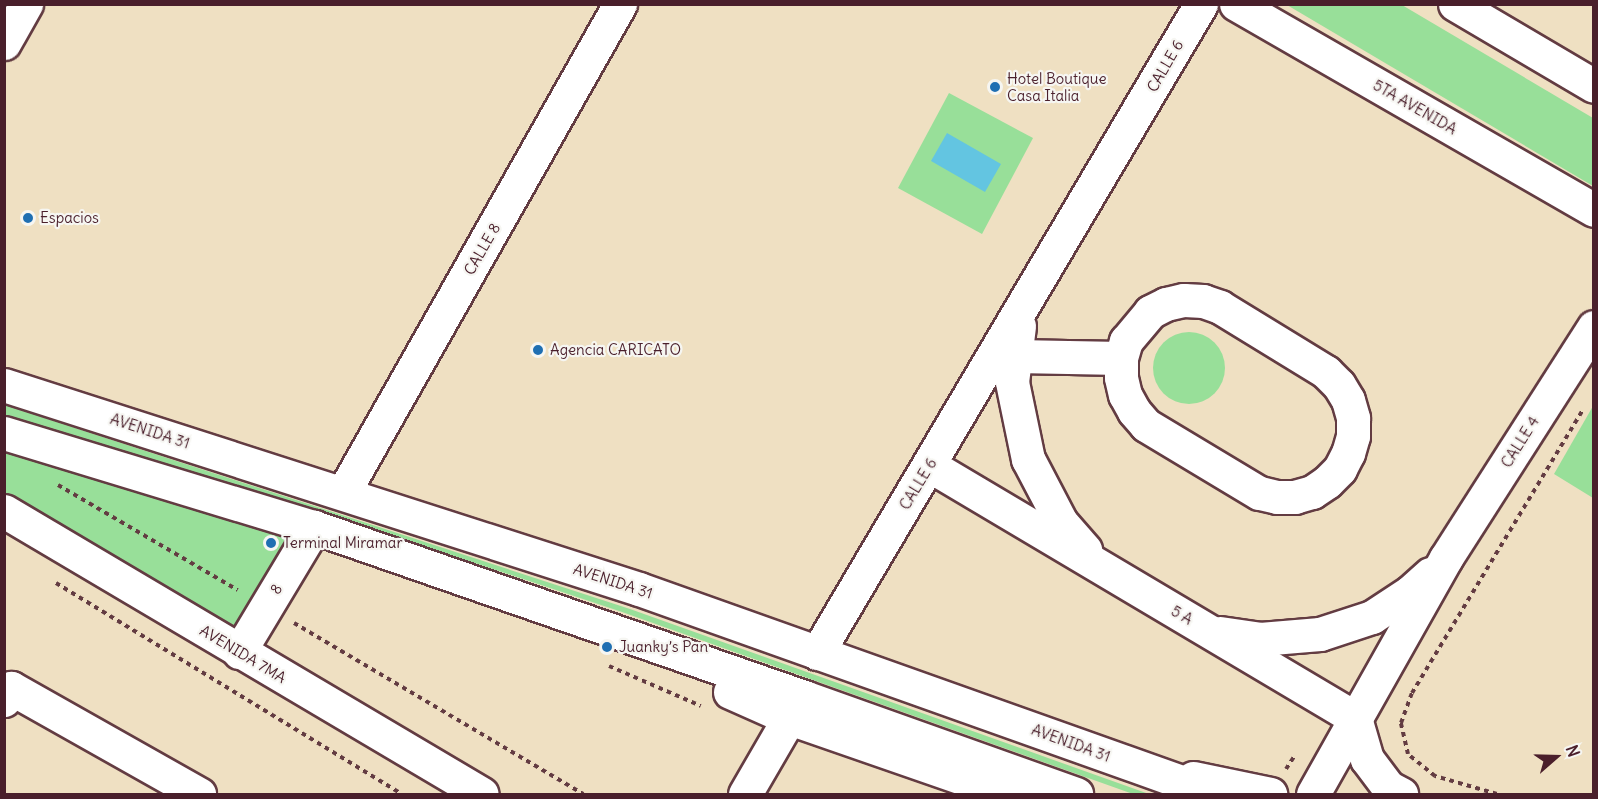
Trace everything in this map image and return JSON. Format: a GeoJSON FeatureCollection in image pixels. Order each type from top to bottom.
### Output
{"type":"FeatureCollection","features":[{"type":"Feature","properties":{"kind":"main road"},"geometry":{"type":"LineString","coordinates":[[4,43],[26,4]]}},
{"type":"Feature","properties":{"kind":"main road","name":"CALLE 8"},"geometry":{"type":"LineString","coordinates":[[344,493],[620,4]]}},
{"type":"Feature","properties":{"kind":"main road","name":"CALLE 6"},"geometry":{"type":"LineString","coordinates":[[817,653],[1020,314],[1201,4]]}},
{"type":"Feature","properties":{"kind":"main road","name":"5TA AVENIDA"},"geometry":{"type":"LineString","coordinates":[[1236,4],[1593,210]]}},
{"type":"Feature","properties":{"kind":"main road"},"geometry":{"type":"LineString","coordinates":[[1455,4],[1593,86]]}},
{"type":"Feature","properties":{"kind":"main road"},"geometry":{"type":"LineString","coordinates":[[1184,300],[1203,301],[1220,307],[1326,372],[1339,385],[1348,400],[1353,418],[1353,436],[1348,453],[1340,469],[1312,492],[1286,497],[1260,493],[1146,425],[1134,411],[1125,395],[1121,377],[1121,358],[1126,341],[1150,312],[1166,304],[1184,300]]}},
{"type":"Feature","properties":{"kind":"main road","name":"CALLE 6"},"geometry":{"type":"LineString","coordinates":[[1020,314],[1012,382],[1028,459],[1061,522],[1098,565]]}},
{"type":"Feature","properties":{"kind":"main road","name":"CALLE 4"},"geometry":{"type":"LineString","coordinates":[[1313,795],[1446,558],[1593,327]]}},
{"type":"Feature","properties":{"kind":"main road"},"geometry":{"type":"LineString","coordinates":[[1015,356],[1121,358]]}},
{"type":"Feature","properties":{"kind":"main road","name":"AVENIDA 31"},"geometry":{"type":"LineString","coordinates":[[4,385],[639,589],[1215,795]]}},
{"type":"Feature","properties":{"kind":"main road"},"geometry":{"type":"LineString","coordinates":[[4,433],[314,527],[1076,795]]}},
{"type":"Feature","properties":{"kind":"main road","name":"5 A"},"geometry":{"type":"LineString","coordinates":[[929,465],[1355,718]]}},
{"type":"Feature","properties":{"kind":"main road","name":"AVENIDA 7MA"},"geometry":{"type":"LineString","coordinates":[[4,511],[482,795]]}},
{"type":"Feature","properties":{"kind":"main road","name":"8"},"geometry":{"type":"LineString","coordinates":[[239,652],[314,527]]}},
{"type":"Feature","properties":{"kind":"main road","name":"CALLE 4"},"geometry":{"type":"LineString","coordinates":[[1208,631],[1260,639],[1320,634],[1372,617],[1410,592],[1446,558]]}},
{"type":"Feature","properties":{"kind":"main road"},"geometry":{"type":"LineString","coordinates":[[497,591],[789,718],[1008,795]]}},
{"type":"Feature","properties":{"kind":"main road"},"geometry":{"type":"LineString","coordinates":[[4,700],[11,688],[199,795]]}},
{"type":"Feature","properties":{"kind":"main road"},"geometry":{"type":"LineString","coordinates":[[745,795],[789,718]]}},
{"type":"Feature","properties":{"kind":"main road"},"geometry":{"type":"LineString","coordinates":[[1355,718],[1368,759],[1388,787],[1401,795]]}},
{"type":"Feature","properties":{"kind":"main road"},"geometry":{"type":"LineString","coordinates":[[1132,765],[1270,795]]}},
{"type":"Feature","properties":{"kind":"path"},"geometry":{"type":"LineString","coordinates":[[1497,795],[1435,776],[1408,754],[1401,723],[1412,693],[1587,402]]}},
{"type":"Feature","properties":{"kind":"path"},"geometry":{"type":"LineString","coordinates":[[74,488],[52,481],[583,795]]}},
{"type":"Feature","properties":{"kind":"path"},"geometry":{"type":"LineString","coordinates":[[54,581],[402,795]]}},
{"type":"Feature","properties":{"kind":"path"},"geometry":{"type":"LineString","coordinates":[[603,664],[712,711]]}},
{"type":"Feature","properties":{"kind":"green space"},"geometry":{"type":"Polygon","coordinates":[[[1287,5],[1402,5],[1593,118],[1593,186],[1287,5]]]}},
{"type":"Feature","properties":{"kind":"green space"},"geometry":{"type":"Polygon","coordinates":[[[949,93],[1033,138],[982,234],[898,188],[949,93]]]}},
{"type":"Feature","properties":{"kind":"green space"},"geometry":{"type":"Polygon","coordinates":[[[1189,332],[1209,338],[1219,348],[1225,368],[1219,388],[1209,398],[1189,404],[1169,398],[1159,388],[1153,368],[1159,348],[1169,338],[1189,332]]]}},
{"type":"Feature","properties":{"kind":"green space"},"geometry":{"type":"Polygon","coordinates":[[[5,405],[630,609],[1149,794],[1133,794],[622,612],[322,512],[5,416],[5,405]]]}},
{"type":"Feature","properties":{"kind":"green space"},"geometry":{"type":"Polygon","coordinates":[[[1593,406],[1593,498],[1554,474],[1593,406]]]}},
{"type":"Feature","properties":{"kind":"green space"},"geometry":{"type":"Polygon","coordinates":[[[4,433],[314,527],[239,652],[5,511],[4,433]]]}},
{"type":"Feature","properties":{"kind":"water"},"geometry":{"type":"Polygon","coordinates":[[[947,133],[1001,164],[985,192],[931,161],[947,133]]]}},
{"type":"Feature","properties":{"kind":"place","name":"Hotel Boutique Casa Italia"},"geometry":{"type":"Point","coordinates":[995,87]}},
{"type":"Feature","properties":{"kind":"place","name":"Espacios"},"geometry":{"type":"Point","coordinates":[28,218]}},
{"type":"Feature","properties":{"kind":"place","name":"Agencia CARICATO"},"geometry":{"type":"Point","coordinates":[538,350]}},
{"type":"Feature","properties":{"kind":"place","name":"Terminal Miramar"},"geometry":{"type":"Point","coordinates":[271,543]}},
{"type":"Feature","properties":{"kind":"place","name":"Juanky’s Pan"},"geometry":{"type":"Point","coordinates":[607,647]}}]}
